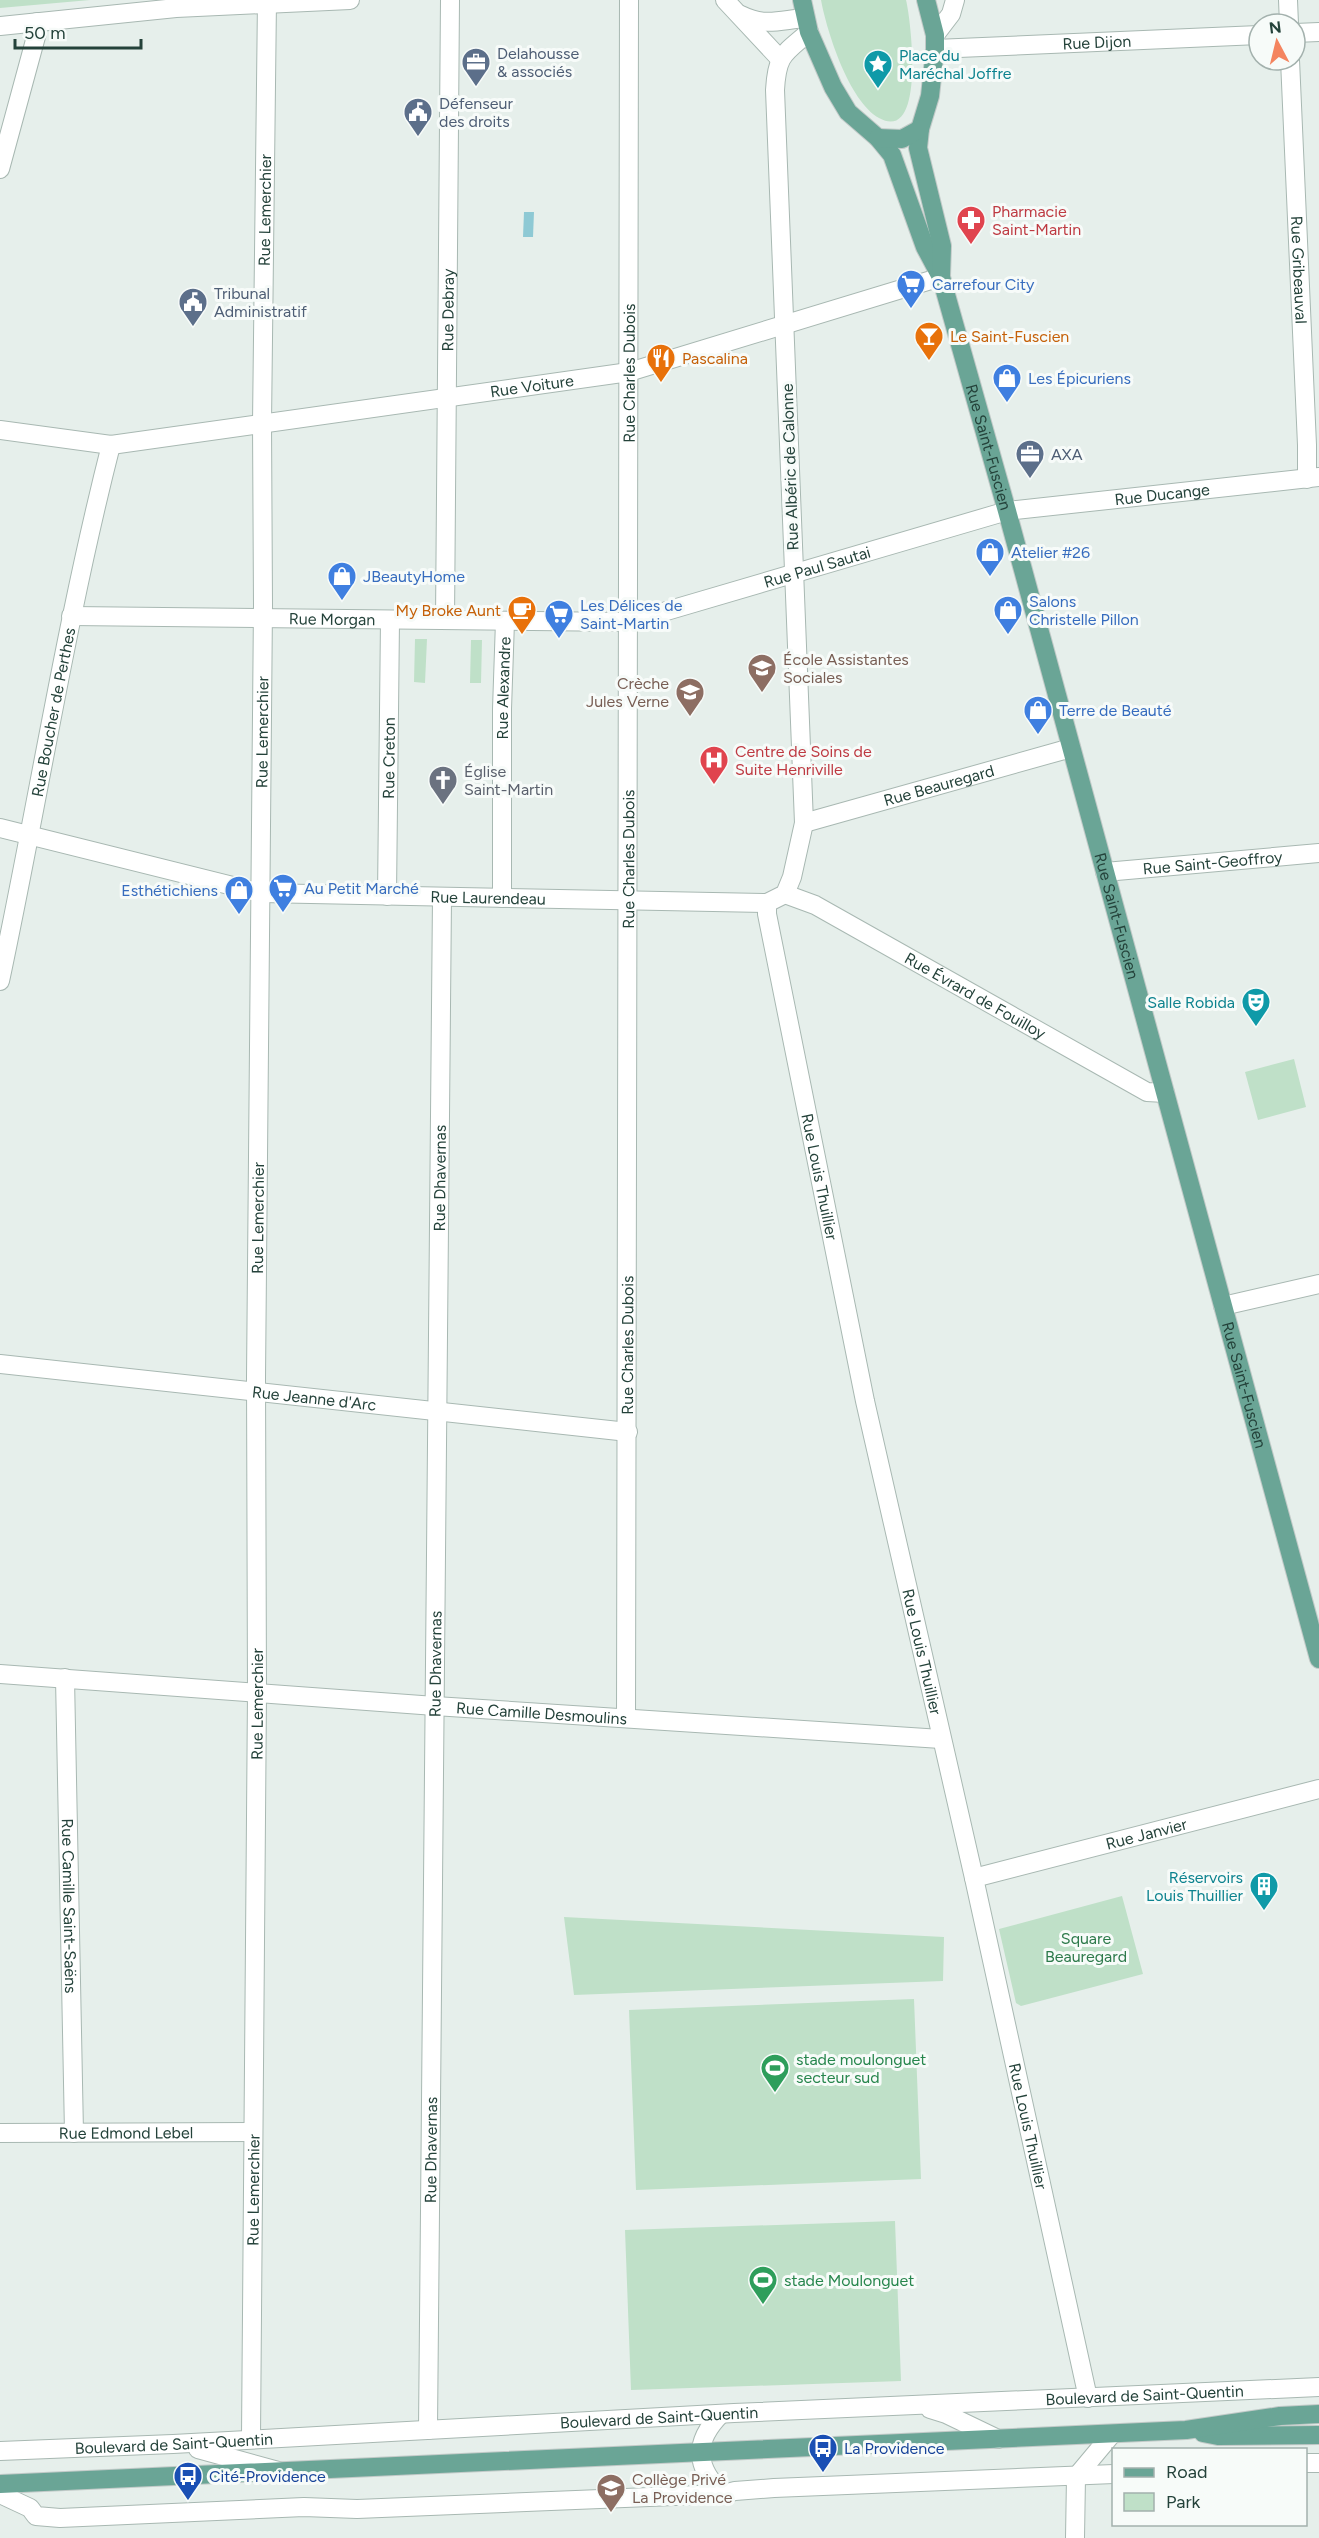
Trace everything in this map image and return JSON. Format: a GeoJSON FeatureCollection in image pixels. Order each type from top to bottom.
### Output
{"type":"FeatureCollection","features":[{"type":"Feature","properties":{"kind":"main road"},"geometry":{"type":"LineString","coordinates":[[806,17],[832,87],[848,112],[878,138],[902,139],[920,129],[930,96],[935,42],[926,0]]}},
{"type":"Feature","properties":{"kind":"main road","name":"Rue Saint-Fuscien"},"geometry":{"type":"LineString","coordinates":[[920,129],[918,148],[942,246],[941,277]]}},
{"type":"Feature","properties":{"kind":"main road","name":"Rue Saint-Fuscien"},"geometry":{"type":"LineString","coordinates":[[878,138],[892,155],[900,171],[925,247],[941,277],[1007,511],[1319,1659]]}},
{"type":"Feature","properties":{"kind":"main road","name":"Boulevard de Saint-Quentin"},"geometry":{"type":"LineString","coordinates":[[0,2484],[1112,2434],[1186,2430],[1280,2416],[1319,2414]]}},
{"type":"Feature","properties":{"kind":"main road","name":"Boulevard de Saint-Quentin"},"geometry":{"type":"LineString","coordinates":[[1186,2430],[1218,2436],[1318,2435]]}},
{"type":"Feature","properties":{"kind":"street"},"geometry":{"type":"LineString","coordinates":[[0,26],[176,8],[267,2],[350,0]]}},
{"type":"Feature","properties":{"kind":"street","name":"Rue Debray"},"geometry":{"type":"LineString","coordinates":[[445,620],[450,0]]}},
{"type":"Feature","properties":{"kind":"street","name":"Rue Charles Dubois"},"geometry":{"type":"LineString","coordinates":[[626,1718],[629,0]]}},
{"type":"Feature","properties":{"kind":"street"},"geometry":{"type":"LineString","coordinates":[[725,0],[780,59],[806,17]]}},
{"type":"Feature","properties":{"kind":"street"},"geometry":{"type":"LineString","coordinates":[[935,42],[951,15],[955,0]]}},
{"type":"Feature","properties":{"kind":"street","name":"Rue Lemerchier"},"geometry":{"type":"LineString","coordinates":[[251,2438],[257,1693],[256,1392],[263,618],[262,423],[267,2]]}},
{"type":"Feature","properties":{"kind":"street"},"geometry":{"type":"LineString","coordinates":[[739,15],[755,22],[767,23],[806,17]]}},
{"type":"Feature","properties":{"kind":"street"},"geometry":{"type":"LineString","coordinates":[[0,170],[37,33],[37,22]]}},
{"type":"Feature","properties":{"kind":"street","name":"Rue Dijon"},"geometry":{"type":"LineString","coordinates":[[935,42],[1247,34]]}},
{"type":"Feature","properties":{"kind":"street","name":"Rue Albéric de Calonne"},"geometry":{"type":"LineString","coordinates":[[780,59],[777,65],[775,90],[804,823],[792,876],[785,894]]}},
{"type":"Feature","properties":{"kind":"street","name":"Rue Gribeauval"},"geometry":{"type":"LineString","coordinates":[[1291,72],[1308,445],[1313,478]]}},
{"type":"Feature","properties":{"kind":"street","name":"Rue Voiture"},"geometry":{"type":"LineString","coordinates":[[0,430],[111,445],[629,372],[941,277]]}},
{"type":"Feature","properties":{"kind":"street","name":"Rue Boucher de Perthes"},"geometry":{"type":"LineString","coordinates":[[0,981],[71,616],[111,445]]}},
{"type":"Feature","properties":{"kind":"street","name":"Rue Ducange"},"geometry":{"type":"LineString","coordinates":[[1007,511],[1313,478]]}},
{"type":"Feature","properties":{"kind":"street","name":"Rue Paul Sautai"},"geometry":{"type":"LineString","coordinates":[[629,622],[1007,511]]}},
{"type":"Feature","properties":{"kind":"street","name":"Rue Morgan"},"geometry":{"type":"LineString","coordinates":[[71,616],[629,622]]}},
{"type":"Feature","properties":{"kind":"street","name":"Rue Creton"},"geometry":{"type":"LineString","coordinates":[[387,896],[390,620]]}},
{"type":"Feature","properties":{"kind":"street","name":"Rue Alexandre"},"geometry":{"type":"LineString","coordinates":[[502,898],[502,709],[505,621]]}},
{"type":"Feature","properties":{"kind":"street","name":"Rue Beauregard"},"geometry":{"type":"LineString","coordinates":[[804,823],[1071,748]]}},
{"type":"Feature","properties":{"kind":"street","name":"Rue Laurendeau"},"geometry":{"type":"LineString","coordinates":[[0,828],[261,892],[767,903]]}},
{"type":"Feature","properties":{"kind":"street","name":"Rue Saint-Geoffroy"},"geometry":{"type":"LineString","coordinates":[[1105,872],[1319,853]]}},
{"type":"Feature","properties":{"kind":"street"},"geometry":{"type":"LineString","coordinates":[[767,903],[785,894]]}},
{"type":"Feature","properties":{"kind":"street","name":"Rue Évrard de Fouilloy"},"geometry":{"type":"LineString","coordinates":[[785,894],[815,905],[1147,1092],[1165,1093]]}},
{"type":"Feature","properties":{"kind":"street","name":"Rue Dhavernas"},"geometry":{"type":"LineString","coordinates":[[428,2430],[442,897]]}},
{"type":"Feature","properties":{"kind":"street","name":"Rue Louis Thuillier"},"geometry":{"type":"LineString","coordinates":[[767,903],[767,914],[835,1262],[1088,2398]]}},
{"type":"Feature","properties":{"kind":"street"},"geometry":{"type":"LineString","coordinates":[[1223,1306],[1319,1284]]}},
{"type":"Feature","properties":{"kind":"street","name":"Rue Jeanne d'Arc"},"geometry":{"type":"LineString","coordinates":[[0,1364],[628,1432]]}},
{"type":"Feature","properties":{"kind":"street","name":"Rue Camille Desmoulins"},"geometry":{"type":"LineString","coordinates":[[0,1674],[435,1706],[941,1739]]}},
{"type":"Feature","properties":{"kind":"street","name":"Rue Camille Saint-Saëns"},"geometry":{"type":"LineString","coordinates":[[65,1678],[74,2133]]}},
{"type":"Feature","properties":{"kind":"street","name":"Rue Janvier"},"geometry":{"type":"LineString","coordinates":[[974,1878],[1319,1789]]}},
{"type":"Feature","properties":{"kind":"street","name":"Rue Edmond Lebel"},"geometry":{"type":"LineString","coordinates":[[0,2133],[253,2132]]}},
{"type":"Feature","properties":{"kind":"street","name":"Boulevard de Saint-Quentin"},"geometry":{"type":"LineString","coordinates":[[2,2452],[721,2414],[1319,2387]]}},
{"type":"Feature","properties":{"kind":"street"},"geometry":{"type":"LineString","coordinates":[[917,2406],[946,2414],[998,2439]]}},
{"type":"Feature","properties":{"kind":"street"},"geometry":{"type":"LineString","coordinates":[[721,2414],[705,2433],[700,2452],[702,2469],[709,2481],[723,2494]]}},
{"type":"Feature","properties":{"kind":"street"},"geometry":{"type":"LineString","coordinates":[[1075,2538],[1076,2477],[1112,2434]]}},
{"type":"Feature","properties":{"kind":"street"},"geometry":{"type":"LineString","coordinates":[[173,2444],[222,2454],[280,2471]]}},
{"type":"Feature","properties":{"kind":"street"},"geometry":{"type":"LineString","coordinates":[[0,2494],[30,2508],[36,2516],[60,2518],[304,2507],[357,2509],[723,2494],[774,2488],[1112,2475]]}},
{"type":"Feature","properties":{"kind":"green space"},"geometry":{"type":"Polygon","coordinates":[[[0,0],[90,0],[0,8],[0,0]]]}},
{"type":"Feature","properties":{"kind":"green space"},"geometry":{"type":"Polygon","coordinates":[[[821,0],[906,0],[912,53],[910,97],[904,113],[894,121],[879,118],[858,97],[834,47],[821,0]]]}},
{"type":"Feature","properties":{"kind":"green space"},"geometry":{"type":"Polygon","coordinates":[[[415,639],[427,639],[425,683],[414,682],[415,639]]]}},
{"type":"Feature","properties":{"kind":"green space"},"geometry":{"type":"Polygon","coordinates":[[[471,640],[482,640],[481,683],[470,683],[471,640]]]}},
{"type":"Feature","properties":{"kind":"green space"},"geometry":{"type":"Polygon","coordinates":[[[1294,1059],[1306,1107],[1258,1120],[1245,1072],[1294,1059]]]}},
{"type":"Feature","properties":{"kind":"green space","name":"Square Beauregard"},"geometry":{"type":"Polygon","coordinates":[[[1122,1896],[1143,1974],[1021,2006],[1016,2003],[999,1929],[1122,1896]]]}},
{"type":"Feature","properties":{"kind":"green space"},"geometry":{"type":"Polygon","coordinates":[[[564,1917],[944,1937],[943,1981],[574,1995],[564,1917]]]}},
{"type":"Feature","properties":{"kind":"green space","name":"stade moulonguet secteur sud"},"geometry":{"type":"Polygon","coordinates":[[[914,1999],[921,2179],[636,2190],[629,2010],[914,1999]]]}},
{"type":"Feature","properties":{"kind":"green space","name":"stade Moulonguet"},"geometry":{"type":"Polygon","coordinates":[[[895,2221],[901,2381],[631,2390],[625,2230],[895,2221]]]}},
{"type":"Feature","properties":{"kind":"water"},"geometry":{"type":"Polygon","coordinates":[[[524,212],[534,212],[533,237],[523,237],[524,212]]]}},
{"type":"Feature","properties":{"kind":"place","name":"Delahousse & associés"},"geometry":{"type":"Point","coordinates":[476,88]}},
{"type":"Feature","properties":{"kind":"place","name":"Place du Maréchal Joffre"},"geometry":{"type":"Point","coordinates":[878,90]}},
{"type":"Feature","properties":{"kind":"place","name":"Défenseur des droits"},"geometry":{"type":"Point","coordinates":[418,138]}},
{"type":"Feature","properties":{"kind":"place","name":"Pharmacie Saint-Martin"},"geometry":{"type":"Point","coordinates":[971,246]}},
{"type":"Feature","properties":{"kind":"place","name":"Carrefour City"},"geometry":{"type":"Point","coordinates":[911,310]}},
{"type":"Feature","properties":{"kind":"place","name":"Tribunal Administratif"},"geometry":{"type":"Point","coordinates":[193,328]}},
{"type":"Feature","properties":{"kind":"place","name":"Le Saint-Fuscien"},"geometry":{"type":"Point","coordinates":[929,362]}},
{"type":"Feature","properties":{"kind":"place","name":"Pascalina"},"geometry":{"type":"Point","coordinates":[661,384]}},
{"type":"Feature","properties":{"kind":"place","name":"Les Épicuriens"},"geometry":{"type":"Point","coordinates":[1007,404]}},
{"type":"Feature","properties":{"kind":"place","name":"AXA"},"geometry":{"type":"Point","coordinates":[1030,480]}},
{"type":"Feature","properties":{"kind":"place","name":"Atelier #26"},"geometry":{"type":"Point","coordinates":[990,578]}},
{"type":"Feature","properties":{"kind":"place","name":"JBeautyHome"},"geometry":{"type":"Point","coordinates":[342,602]}},
{"type":"Feature","properties":{"kind":"place","name":"My Broke Aunt"},"geometry":{"type":"Point","coordinates":[522,636]}},
{"type":"Feature","properties":{"kind":"place","name":"Salons Christelle Pillon"},"geometry":{"type":"Point","coordinates":[1008,636]}},
{"type":"Feature","properties":{"kind":"place","name":"Les Délices de Saint-Martin"},"geometry":{"type":"Point","coordinates":[559,640]}},
{"type":"Feature","properties":{"kind":"place","name":"École Assistantes Sociales"},"geometry":{"type":"Point","coordinates":[762,694]}},
{"type":"Feature","properties":{"kind":"place","name":"Crèche Jules Verne"},"geometry":{"type":"Point","coordinates":[690,718]}},
{"type":"Feature","properties":{"kind":"place","name":"Terre de Beauté"},"geometry":{"type":"Point","coordinates":[1038,736]}},
{"type":"Feature","properties":{"kind":"place","name":"Centre de Soins de Suite Henriville"},"geometry":{"type":"Point","coordinates":[714,786]}},
{"type":"Feature","properties":{"kind":"place","name":"Église Saint-Martin"},"geometry":{"type":"Point","coordinates":[443,806]}},
{"type":"Feature","properties":{"kind":"place","name":"Au Petit Marché"},"geometry":{"type":"Point","coordinates":[283,914]}},
{"type":"Feature","properties":{"kind":"place","name":"Esthétichiens"},"geometry":{"type":"Point","coordinates":[239,916]}},
{"type":"Feature","properties":{"kind":"place","name":"Salle Robida"},"geometry":{"type":"Point","coordinates":[1256,1028]}},
{"type":"Feature","properties":{"kind":"place","name":"Réservoirs Louis Thuillier"},"geometry":{"type":"Point","coordinates":[1264,1912]}},
{"type":"Feature","properties":{"kind":"place","name":"stade moulonguet secteur sud"},"geometry":{"type":"Point","coordinates":[775,2094]}},
{"type":"Feature","properties":{"kind":"place","name":"stade Moulonguet"},"geometry":{"type":"Point","coordinates":[763,2306]}},
{"type":"Feature","properties":{"kind":"place","name":"La Providence"},"geometry":{"type":"Point","coordinates":[823,2474]}},
{"type":"Feature","properties":{"kind":"place","name":"Cité-Providence"},"geometry":{"type":"Point","coordinates":[188,2502]}},
{"type":"Feature","properties":{"kind":"place","name":"Collège Privé La Providence"},"geometry":{"type":"Point","coordinates":[611,2514]}}]}
